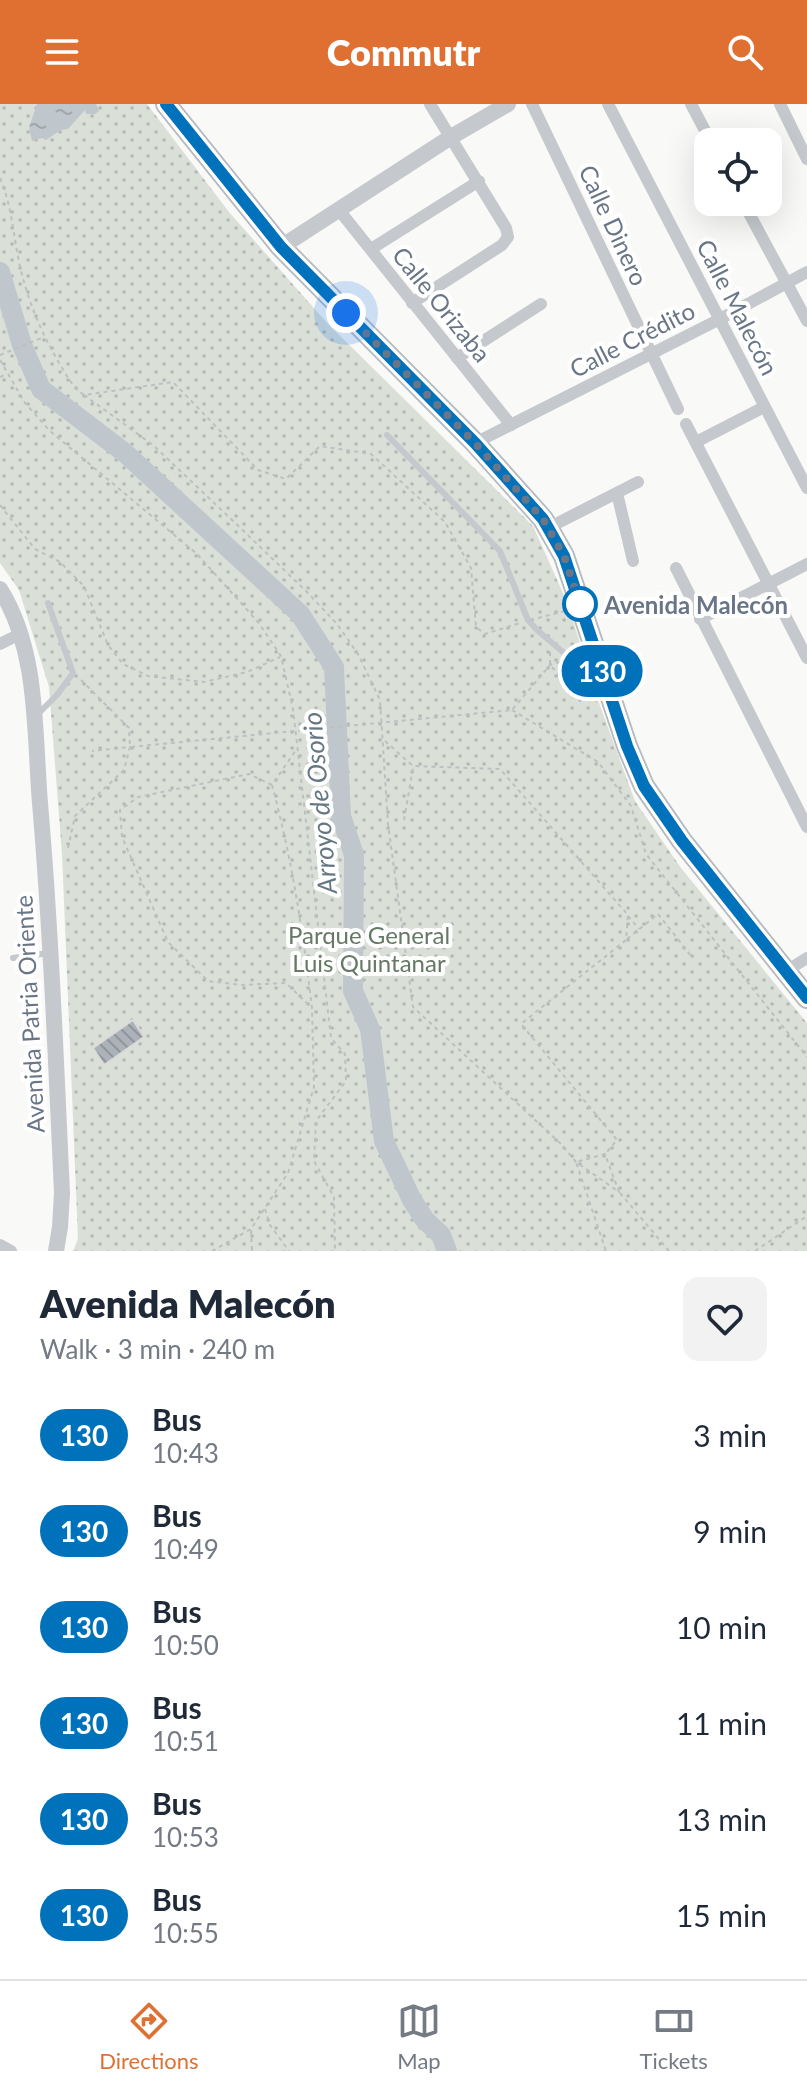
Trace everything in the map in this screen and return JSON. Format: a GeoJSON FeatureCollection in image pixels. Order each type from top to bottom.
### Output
{"type":"FeatureCollection","features":[{"type":"Feature","properties":{"kind":"main road"},"geometry":{"type":"LineString","coordinates":[[166,104],[281,247],[475,443],[543,519],[564,556],[627,746],[644,786],[682,841],[807,998]]}},
{"type":"Feature","properties":{"kind":"street"},"geometry":{"type":"LineString","coordinates":[[412,303],[502,245],[508,237],[479,181],[430,104]]}},
{"type":"Feature","properties":{"kind":"street"},"geometry":{"type":"LineString","coordinates":[[281,247],[451,137],[508,104]]}},
{"type":"Feature","properties":{"kind":"street","name":"Calle Dinero"},"geometry":{"type":"LineString","coordinates":[[532,104],[678,409]]}},
{"type":"Feature","properties":{"kind":"street","name":"Calle Malecón"},"geometry":{"type":"LineString","coordinates":[[608,104],[807,488]]}},
{"type":"Feature","properties":{"kind":"street"},"geometry":{"type":"LineString","coordinates":[[691,104],[704,128]]}},
{"type":"Feature","properties":{"kind":"street"},"geometry":{"type":"LineString","coordinates":[[780,104],[807,159]]}},
{"type":"Feature","properties":{"kind":"street"},"geometry":{"type":"LineString","coordinates":[[371,249],[479,181]]}},
{"type":"Feature","properties":{"kind":"street","name":"Calle Orizaba"},"geometry":{"type":"LineString","coordinates":[[339,210],[511,425]]}},
{"type":"Feature","properties":{"kind":"street"},"geometry":{"type":"LineString","coordinates":[[751,216],[807,321]]}},
{"type":"Feature","properties":{"kind":"street","name":"Calle Crédito"},"geometry":{"type":"LineString","coordinates":[[475,443],[807,272]]}},
{"type":"Feature","properties":{"kind":"street"},"geometry":{"type":"LineString","coordinates":[[457,358],[541,304]]}},
{"type":"Feature","properties":{"kind":"street"},"geometry":{"type":"LineString","coordinates":[[696,442],[764,407]]}},
{"type":"Feature","properties":{"kind":"street"},"geometry":{"type":"LineString","coordinates":[[686,424],[807,658]]}},
{"type":"Feature","properties":{"kind":"street"},"geometry":{"type":"LineString","coordinates":[[548,528],[638,482]]}},
{"type":"Feature","properties":{"kind":"street"},"geometry":{"type":"LineString","coordinates":[[617,493],[633,561]]}},
{"type":"Feature","properties":{"kind":"street"},"geometry":{"type":"LineString","coordinates":[[700,619],[807,564]]}},
{"type":"Feature","properties":{"kind":"street"},"geometry":{"type":"LineString","coordinates":[[676,568],[807,827]]}},
{"type":"Feature","properties":{"kind":"street","name":"Avenida Patria Oriente"},"geometry":{"type":"LineString","coordinates":[[0,589],[12,609],[28,660],[33,719],[52,952],[62,1193],[56,1251]]}},
{"type":"Feature","properties":{"kind":"street"},"geometry":{"type":"LineString","coordinates":[[0,644],[20,634]]}},
{"type":"Feature","properties":{"kind":"street"},"geometry":{"type":"LineString","coordinates":[[786,971],[807,958]]}},
{"type":"Feature","properties":{"kind":"street"},"geometry":{"type":"LineString","coordinates":[[0,1245],[11,1251]]}},
{"type":"Feature","properties":{"kind":"lane"},"geometry":{"type":"LineString","coordinates":[[387,435],[500,551],[528,620],[571,659],[602,670]]}},
{"type":"Feature","properties":{"kind":"lane"},"geometry":{"type":"LineString","coordinates":[[33,719],[73,673],[48,603]]}},
{"type":"Feature","properties":{"kind":"lane"},"geometry":{"type":"LineString","coordinates":[[13,958],[52,952]]}},
{"type":"Feature","properties":{"kind":"path"},"geometry":{"type":"LineString","coordinates":[[0,178],[8,197],[28,299],[73,388],[153,445],[327,613],[358,654],[379,693],[388,824],[413,1007],[561,1144],[576,1162],[619,1192],[669,1251]]}},
{"type":"Feature","properties":{"kind":"path"},"geometry":{"type":"LineString","coordinates":[[45,336],[0,358],[25,403],[50,431],[197,554],[258,622],[281,656],[289,685],[331,1038],[345,1054],[346,1081],[316,1121],[314,1148],[314,1161],[334,1197],[335,1251]]}},
{"type":"Feature","properties":{"kind":"path"},"geometry":{"type":"LineString","coordinates":[[0,377],[8,374]]}},
{"type":"Feature","properties":{"kind":"path"},"geometry":{"type":"LineString","coordinates":[[84,395],[173,382],[258,470],[286,479],[320,446],[371,454],[445,522],[471,568],[476,627],[485,634],[565,611]]}},
{"type":"Feature","properties":{"kind":"path"},"geometry":{"type":"LineString","coordinates":[[0,505],[35,549],[60,562],[84,586],[108,645],[123,664],[148,676],[204,682],[247,672],[281,656]]}},
{"type":"Feature","properties":{"kind":"path"},"geometry":{"type":"LineString","coordinates":[[512,710],[550,665],[561,677]]}},
{"type":"Feature","properties":{"kind":"path"},"geometry":{"type":"LineString","coordinates":[[68,848],[75,816],[124,770],[130,747],[129,728],[73,673]]}},
{"type":"Feature","properties":{"kind":"path"},"geometry":{"type":"LineString","coordinates":[[92,751],[512,710],[598,762],[631,806],[646,854],[807,1057]]}},
{"type":"Feature","properties":{"kind":"path"},"geometry":{"type":"LineString","coordinates":[[384,740],[413,766],[500,769],[639,929]]}},
{"type":"Feature","properties":{"kind":"path"},"geometry":{"type":"LineString","coordinates":[[272,785],[297,749]]}},
{"type":"Feature","properties":{"kind":"path"},"geometry":{"type":"LineString","coordinates":[[404,820],[413,766]]}},
{"type":"Feature","properties":{"kind":"path"},"geometry":{"type":"LineString","coordinates":[[212,1251],[251,1229],[288,1173],[314,1087],[312,1008],[302,923],[288,844],[272,785],[249,774],[138,797],[120,810],[122,837],[168,942],[208,981],[241,985],[286,983],[312,1008]]}},
{"type":"Feature","properties":{"kind":"path"},"geometry":{"type":"LineString","coordinates":[[576,1162],[605,1154],[617,1140],[521,1024],[658,914],[692,957]]}},
{"type":"Feature","properties":{"kind":"path"},"geometry":{"type":"LineString","coordinates":[[626,940],[628,915]]}},
{"type":"Feature","properties":{"kind":"path"},"geometry":{"type":"LineString","coordinates":[[605,1154],[619,1192]]}},
{"type":"Feature","properties":{"kind":"path"},"geometry":{"type":"LineString","coordinates":[[576,1162],[606,1251]]}},
{"type":"Feature","properties":{"kind":"path"},"geometry":{"type":"LineString","coordinates":[[265,1208],[270,1225],[289,1251]]}},
{"type":"Feature","properties":{"kind":"path"},"geometry":{"type":"LineString","coordinates":[[755,1251],[807,1216]]}},
{"type":"Feature","properties":{"kind":"path"},"geometry":{"type":"LineString","coordinates":[[251,1229],[252,1251]]}},
{"type":"Feature","properties":{"kind":"green space","name":"Parque General Luis Quintanar"},"geometry":{"type":"Polygon","coordinates":[[[0,104],[147,104],[229,212],[328,324],[533,526],[567,602],[635,801],[681,868],[807,1023],[807,1251],[73,1251],[78,1239],[62,854],[49,687],[19,590],[0,563],[0,104]]]}},
{"type":"Feature","properties":{"kind":"water"},"geometry":{"type":"Polygon","coordinates":[[[37,104],[96,104],[99,111],[86,114],[85,110],[68,129],[46,140],[32,141],[29,127],[37,104]]]}},
{"type":"Feature","properties":{"kind":"building"},"geometry":{"type":"Polygon","coordinates":[[[133,1020],[144,1037],[104,1065],[93,1048],[133,1020]]]}},
{"type":"Feature","properties":{"kind":"waterway","name":"Arroyo de Osorio"},"geometry":{"type":"LineString","coordinates":[[0,272],[22,345],[41,389],[125,453],[300,614],[334,667],[341,816],[354,855],[353,991],[370,1029],[384,1141],[412,1200],[425,1220],[441,1235],[447,1251]]}},
{"type":"Feature","properties":{"kind":"bus line","name":"130"},"geometry":{"type":"LineString","coordinates":[[166,104],[281,247],[475,443],[543,519],[564,556],[627,746],[644,786],[682,841],[807,998]]}},
{"type":"Feature","properties":{"kind":"place","name":"Avenida Malecón"},"geometry":{"type":"Point","coordinates":[580,604]}},
{"type":"Feature","properties":{"kind":"route"},"geometry":{"type":"LineString","coordinates":[[346,313],[475,443],[543,519],[564,556],[580,604]]}}]}
